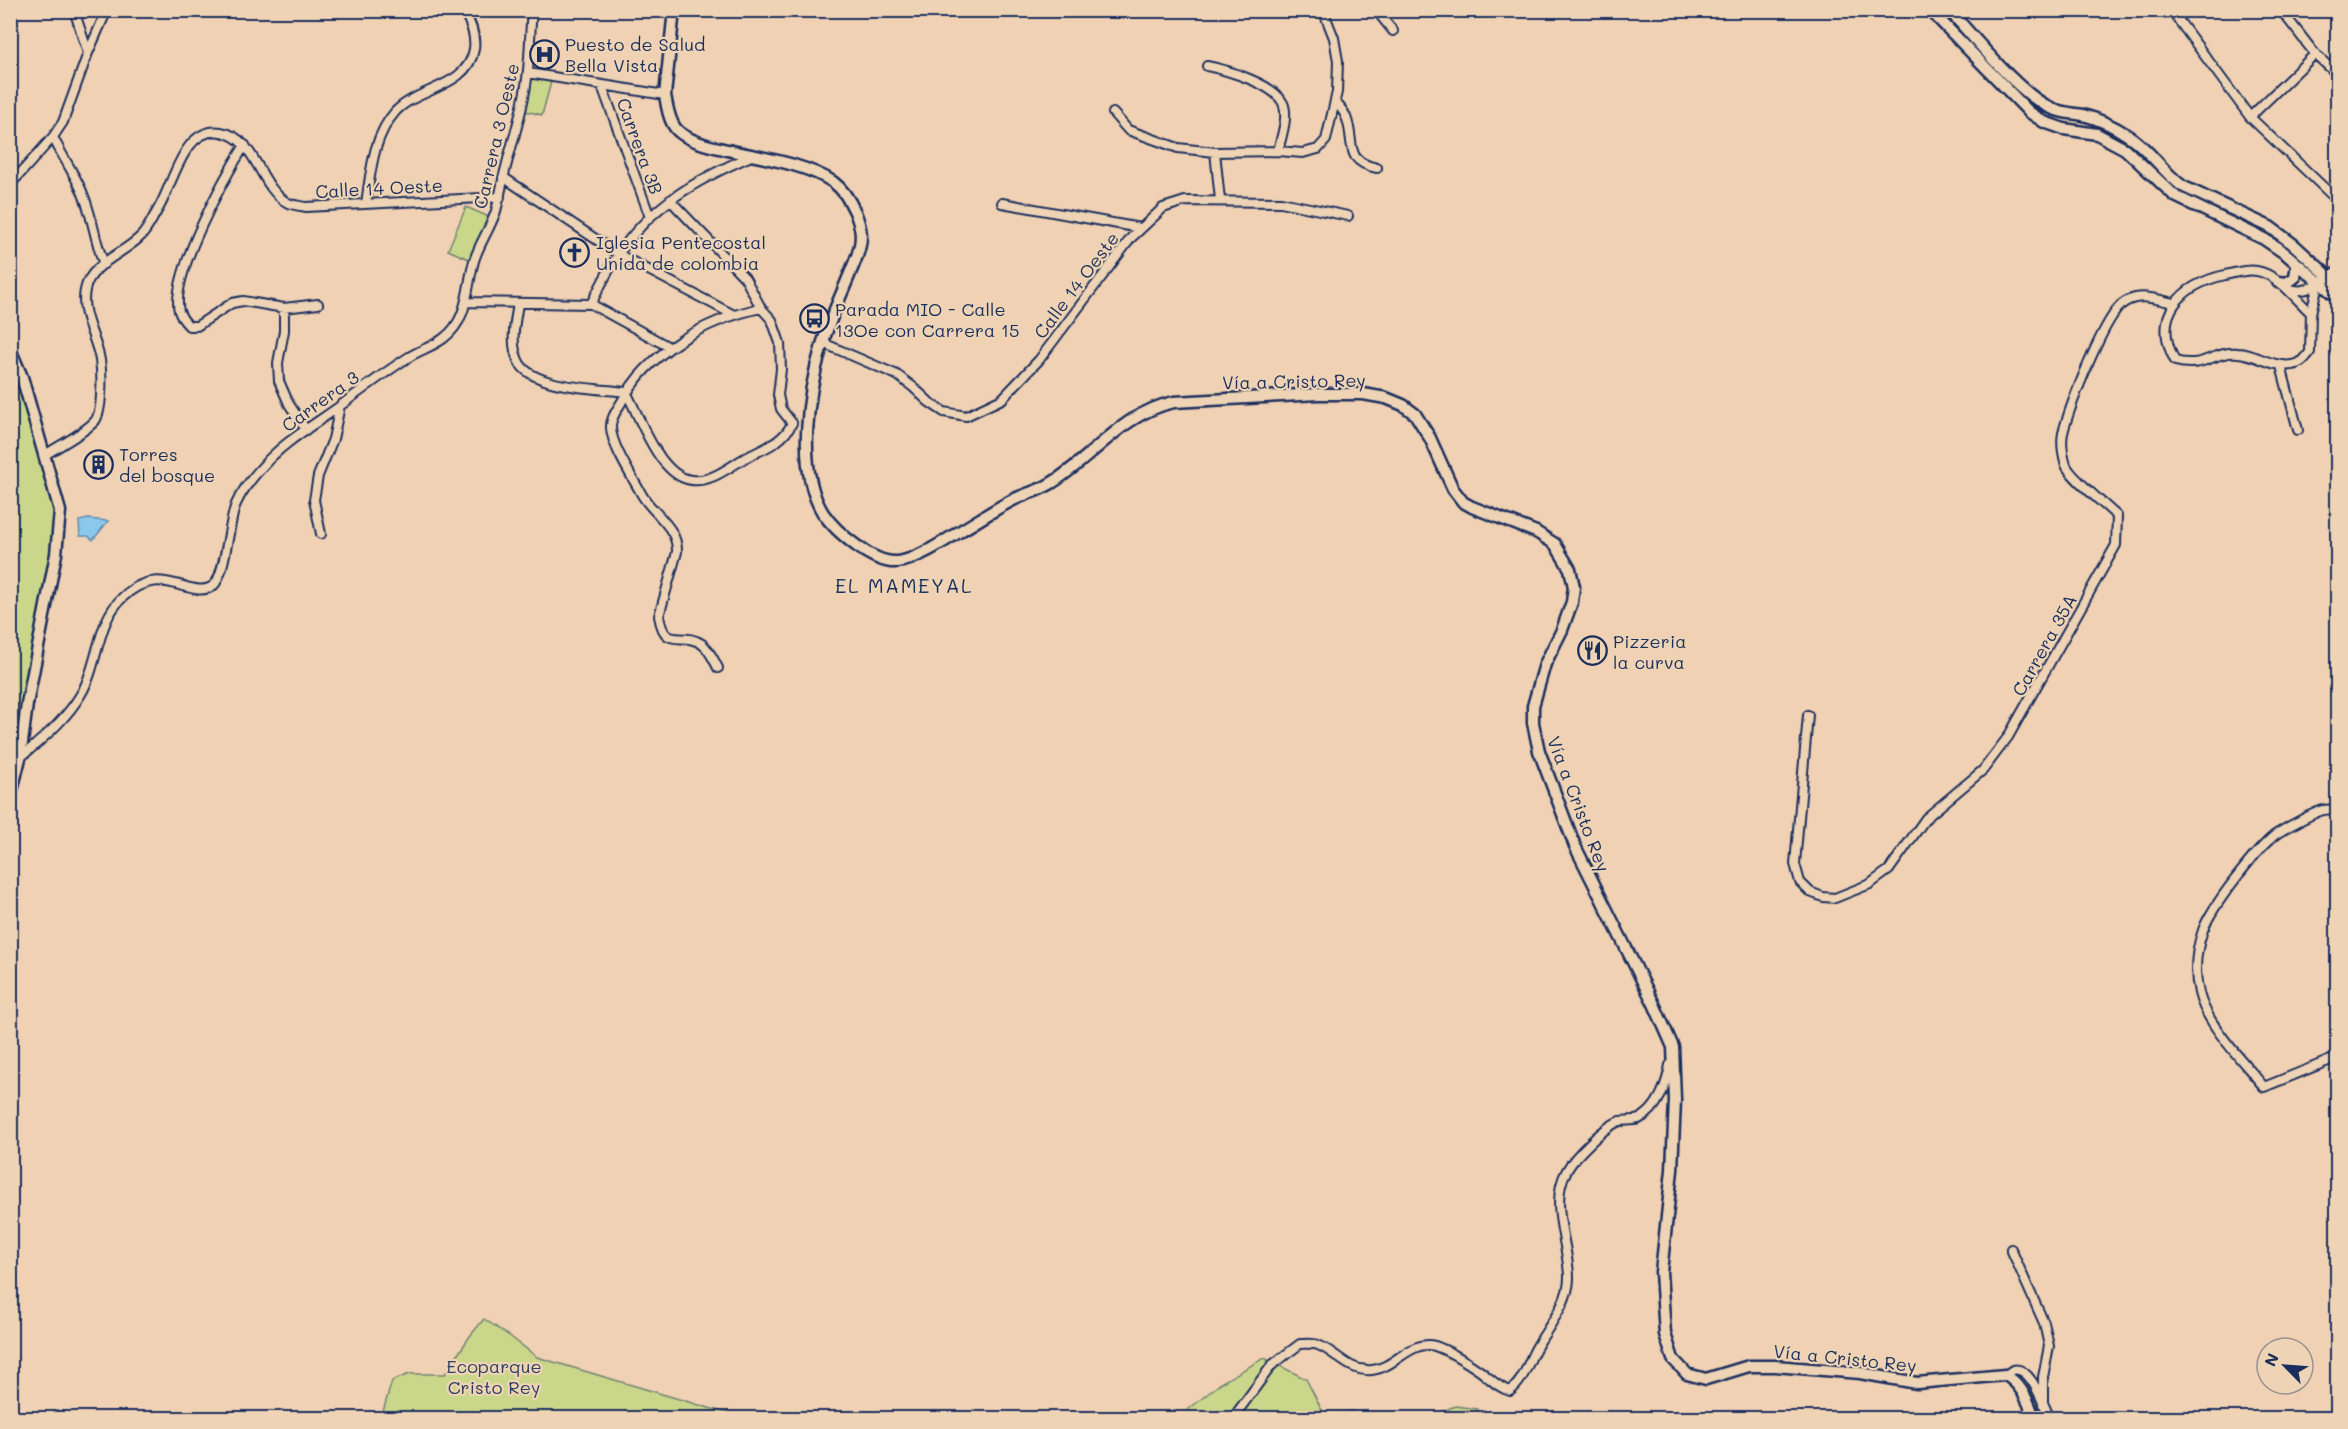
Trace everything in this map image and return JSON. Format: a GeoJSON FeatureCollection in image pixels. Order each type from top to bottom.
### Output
{"type":"FeatureCollection","features":[{"type":"Feature","properties":{"kind":"street"},"geometry":{"type":"LineString","coordinates":[[74,10],[88,53]]}},
{"type":"Feature","properties":{"kind":"street"},"geometry":{"type":"LineString","coordinates":[[10,185],[53,137],[70,106],[88,53],[107,10]]}},
{"type":"Feature","properties":{"kind":"street"},"geometry":{"type":"LineString","coordinates":[[366,203],[377,142],[385,126],[396,112],[412,99],[460,76],[470,64],[474,53],[475,35],[463,10]]}},
{"type":"Feature","properties":{"kind":"street","name":"Carrera 3 Oeste"},"geometry":{"type":"LineString","coordinates":[[452,331],[461,319],[471,270],[495,215],[500,197],[528,73],[532,10]]}},
{"type":"Feature","properties":{"kind":"street"},"geometry":{"type":"LineString","coordinates":[[528,73],[665,95],[674,10]]}},
{"type":"Feature","properties":{"kind":"street"},"geometry":{"type":"LineString","coordinates":[[1113,113],[1128,130],[1178,148],[1215,152],[1303,153],[1318,149],[1326,140],[1335,102],[1338,61],[1334,38],[1323,10]]}},
{"type":"Feature","properties":{"kind":"street"},"geometry":{"type":"LineString","coordinates":[[1376,10],[1393,32]]}},
{"type":"Feature","properties":{"kind":"street"},"geometry":{"type":"LineString","coordinates":[[1949,10],[2018,85],[2037,100],[2051,108],[2085,116],[2118,129],[2132,138],[2182,186],[2270,227],[2333,274],[2337,285]]}},
{"type":"Feature","properties":{"kind":"street"},"geometry":{"type":"LineString","coordinates":[[2171,10],[2250,117],[2337,201]]}},
{"type":"Feature","properties":{"kind":"street"},"geometry":{"type":"LineString","coordinates":[[2281,10],[2315,54],[2337,75]]}},
{"type":"Feature","properties":{"kind":"street"},"geometry":{"type":"LineString","coordinates":[[1933,13],[2029,112],[2044,122],[2064,129],[2097,134],[2124,149],[2175,196],[2264,239],[2337,298]]}},
{"type":"Feature","properties":{"kind":"street"},"geometry":{"type":"LineString","coordinates":[[2250,117],[2315,54]]}},
{"type":"Feature","properties":{"kind":"street"},"geometry":{"type":"LineString","coordinates":[[1208,66],[1250,80],[1277,96],[1284,104],[1278,151]]}},
{"type":"Feature","properties":{"kind":"street","name":"Carrera 3B"},"geometry":{"type":"LineString","coordinates":[[602,86],[650,217]]}},
{"type":"Feature","properties":{"kind":"street","name":"Vía a Cristo Rey"},"geometry":{"type":"LineString","coordinates":[[665,95],[666,106],[675,128],[683,135],[706,145],[809,171],[834,183],[845,194],[860,225],[862,240],[823,343],[814,379],[809,420],[808,463],[811,485],[826,516],[838,530],[859,547],[883,561],[897,562],[938,545],[1013,500],[1050,484],[1118,428],[1160,405],[1174,402],[1268,396],[1363,394],[1386,398],[1410,409],[1424,426],[1453,489],[1463,502],[1536,532],[1554,544],[1570,569],[1574,587],[1568,615],[1545,664],[1533,706],[1535,740],[1578,854],[1659,1014],[1673,1050],[1675,1100],[1672,1170],[1661,1272],[1665,1334],[1669,1351],[1677,1365],[1687,1374],[1706,1379],[1749,1366],[1860,1373],[1917,1383],[2005,1375]]}},
{"type":"Feature","properties":{"kind":"street"},"geometry":{"type":"LineString","coordinates":[[1335,102],[1347,118],[1352,150],[1357,159],[1364,165],[1377,168]]}},
{"type":"Feature","properties":{"kind":"street","name":"Calle 14 Oeste"},"geometry":{"type":"LineString","coordinates":[[104,264],[142,236],[192,142],[207,133],[221,132],[245,145],[274,192],[289,204],[306,207],[500,197]]}},
{"type":"Feature","properties":{"kind":"street"},"geometry":{"type":"LineString","coordinates":[[45,455],[95,422],[100,411],[100,360],[84,311],[85,290],[90,277],[104,264],[95,241],[89,211],[80,186],[53,137]]}},
{"type":"Feature","properties":{"kind":"street"},"geometry":{"type":"LineString","coordinates":[[245,145],[213,204],[184,272],[178,310],[183,321],[189,326],[197,326],[232,303],[243,301],[284,308],[318,304]]}},
{"type":"Feature","properties":{"kind":"street"},"geometry":{"type":"LineString","coordinates":[[1215,152],[1220,200]]}},
{"type":"Feature","properties":{"kind":"street"},"geometry":{"type":"LineString","coordinates":[[591,304],[618,254],[650,217],[670,200],[707,175],[751,156]]}},
{"type":"Feature","properties":{"kind":"street"},"geometry":{"type":"LineString","coordinates":[[503,177],[618,254],[732,314]]}},
{"type":"Feature","properties":{"kind":"street","name":"Carrera 3B"},"geometry":{"type":"LineString","coordinates":[[670,200],[745,278],[761,308],[772,320],[780,343],[781,369],[778,395],[781,409],[792,423]]}},
{"type":"Feature","properties":{"kind":"street","name":"Calle 14 Oeste"},"geometry":{"type":"LineString","coordinates":[[823,343],[897,375],[928,402],[944,412],[966,416],[1002,399],[1033,366],[1107,267],[1140,228],[1163,208],[1185,201],[1281,202],[1348,216]]}},
{"type":"Feature","properties":{"kind":"street"},"geometry":{"type":"LineString","coordinates":[[1002,203],[1140,228]]}},
{"type":"Feature","properties":{"kind":"street"},"geometry":{"type":"LineString","coordinates":[[2278,282],[2287,283],[2295,277],[2297,264]]}},
{"type":"Feature","properties":{"kind":"street"},"geometry":{"type":"LineString","coordinates":[[2318,284],[2311,313],[2310,352],[2297,364],[2281,366],[2234,352],[2200,364],[2192,364],[2175,361],[2169,349],[2167,324],[2173,303],[2205,279],[2249,270],[2259,271],[2291,290],[2299,291],[2318,284],[2333,274]]}},
{"type":"Feature","properties":{"kind":"street"},"geometry":{"type":"LineString","coordinates":[[2278,282],[2311,313]]}},
{"type":"Feature","properties":{"kind":"street","name":"Carrera 35A"},"geometry":{"type":"LineString","coordinates":[[1808,715],[1795,864],[1800,882],[1810,892],[1823,897],[1835,898],[1870,884],[1889,870],[1926,818],[1983,770],[2020,719],[2116,545],[2117,516],[2067,468],[2063,454],[2063,434],[2095,345],[2122,303],[2137,297],[2152,297],[2173,303]]}},
{"type":"Feature","properties":{"kind":"street"},"geometry":{"type":"LineString","coordinates":[[466,302],[591,304],[669,347]]}},
{"type":"Feature","properties":{"kind":"street"},"geometry":{"type":"LineString","coordinates":[[518,304],[514,345],[518,360],[526,372],[540,380],[626,392]]}},
{"type":"Feature","properties":{"kind":"street"},"geometry":{"type":"LineString","coordinates":[[284,308],[284,331],[278,363],[279,381],[289,404],[306,430]]}},
{"type":"Feature","properties":{"kind":"street"},"geometry":{"type":"LineString","coordinates":[[718,668],[702,644],[693,640],[670,638],[664,634],[659,616],[677,552],[677,540],[643,497],[618,450],[611,428],[615,413],[626,392],[641,372],[669,347],[732,314],[761,308]]}},
{"type":"Feature","properties":{"kind":"street","name":"Carrera 3"},"geometry":{"type":"LineString","coordinates":[[20,758],[50,732],[82,693],[98,652],[107,618],[122,598],[147,581],[164,581],[189,588],[211,587],[220,573],[231,520],[237,503],[245,488],[263,465],[281,448],[396,365],[443,339],[452,331]]}},
{"type":"Feature","properties":{"kind":"street"},"geometry":{"type":"LineString","coordinates":[[10,349],[22,377],[60,511],[56,554],[27,704],[20,758],[10,799]]}},
{"type":"Feature","properties":{"kind":"street"},"geometry":{"type":"LineString","coordinates":[[2281,366],[2298,429]]}},
{"type":"Feature","properties":{"kind":"street"},"geometry":{"type":"LineString","coordinates":[[626,392],[656,454],[670,470],[686,479],[699,480],[713,476],[788,434],[792,423],[809,420]]}},
{"type":"Feature","properties":{"kind":"street"},"geometry":{"type":"LineString","coordinates":[[321,534],[314,500],[318,476],[333,439],[340,406]]}},
{"type":"Feature","properties":{"kind":"street"},"geometry":{"type":"LineString","coordinates":[[2337,810],[2323,810],[2275,836],[2242,871],[2214,909],[2204,928],[2198,949],[2196,971],[2205,1014],[2264,1086],[2337,1057]]}},
{"type":"Feature","properties":{"kind":"street"},"geometry":{"type":"LineString","coordinates":[[1233,1419],[1272,1365],[1300,1344],[1318,1345],[1355,1369],[1373,1370],[1395,1361],[1414,1347],[1426,1344],[1437,1347],[1478,1370],[1503,1389],[1510,1391],[1518,1385],[1532,1354],[1567,1294],[1569,1278],[1559,1193],[1566,1170],[1605,1130],[1619,1121],[1638,1119],[1654,1105],[1661,1095],[1668,1076],[1673,1050]]}},
{"type":"Feature","properties":{"kind":"street"},"geometry":{"type":"LineString","coordinates":[[2011,1249],[2044,1323],[2049,1346],[2043,1377],[2043,1404]]}},
{"type":"Feature","properties":{"kind":"street"},"geometry":{"type":"LineString","coordinates":[[2005,1375],[2014,1370],[2031,1378],[2050,1419]]}},
{"type":"Feature","properties":{"kind":"street"},"geometry":{"type":"LineString","coordinates":[[2005,1375],[2014,1379],[2020,1386],[2034,1419]]}},
{"type":"Feature","properties":{"kind":"green space"},"geometry":{"type":"Polygon","coordinates":[[[530,77],[551,82],[542,115],[521,110],[530,77]]]}},
{"type":"Feature","properties":{"kind":"green space"},"geometry":{"type":"Polygon","coordinates":[[[466,207],[489,217],[471,260],[448,250],[466,207]]]}},
{"type":"Feature","properties":{"kind":"green space"},"geometry":{"type":"Polygon","coordinates":[[[17,378],[60,511],[11,799],[10,391],[17,378]]]}},
{"type":"Feature","properties":{"kind":"green space","name":"Ecoparque Cristo Rey"},"geometry":{"type":"Polygon","coordinates":[[[484,1319],[537,1357],[743,1418],[381,1418],[392,1381],[409,1374],[445,1374],[484,1319]]]}},
{"type":"Feature","properties":{"kind":"green space"},"geometry":{"type":"Polygon","coordinates":[[[1264,1358],[1306,1379],[1324,1414],[1353,1411],[1361,1418],[1178,1418],[1222,1382],[1264,1358]]]}},
{"type":"Feature","properties":{"kind":"green space"},"geometry":{"type":"Polygon","coordinates":[[[1455,1406],[1477,1409],[1477,1418],[1426,1418],[1455,1406]]]}},
{"type":"Feature","properties":{"kind":"water"},"geometry":{"type":"Polygon","coordinates":[[[88,519],[108,521],[93,540],[88,536],[80,536],[79,521],[88,519]]]}},
{"type":"Feature","properties":{"kind":"place","name":"Puesto de Salud Bella Vista"},"geometry":{"type":"Point","coordinates":[544,54]}},
{"type":"Feature","properties":{"kind":"place","name":"Iglesia Pentecostal Unida de colombia"},"geometry":{"type":"Point","coordinates":[575,252]}},
{"type":"Feature","properties":{"kind":"place","name":"Parada MIO - Calle 13Oe con Carrera 15"},"geometry":{"type":"Point","coordinates":[814,319]}},
{"type":"Feature","properties":{"kind":"place","name":"Torres del bosque"},"geometry":{"type":"Point","coordinates":[98,464]}},
{"type":"Feature","properties":{"kind":"place","name":"Pizzeria la curva"},"geometry":{"type":"Point","coordinates":[1592,651]}},
{"type":"Feature","properties":{"kind":"district","name":"EL MAMEYAL"},"geometry":{"type":"Point","coordinates":[904,585]}}]}
